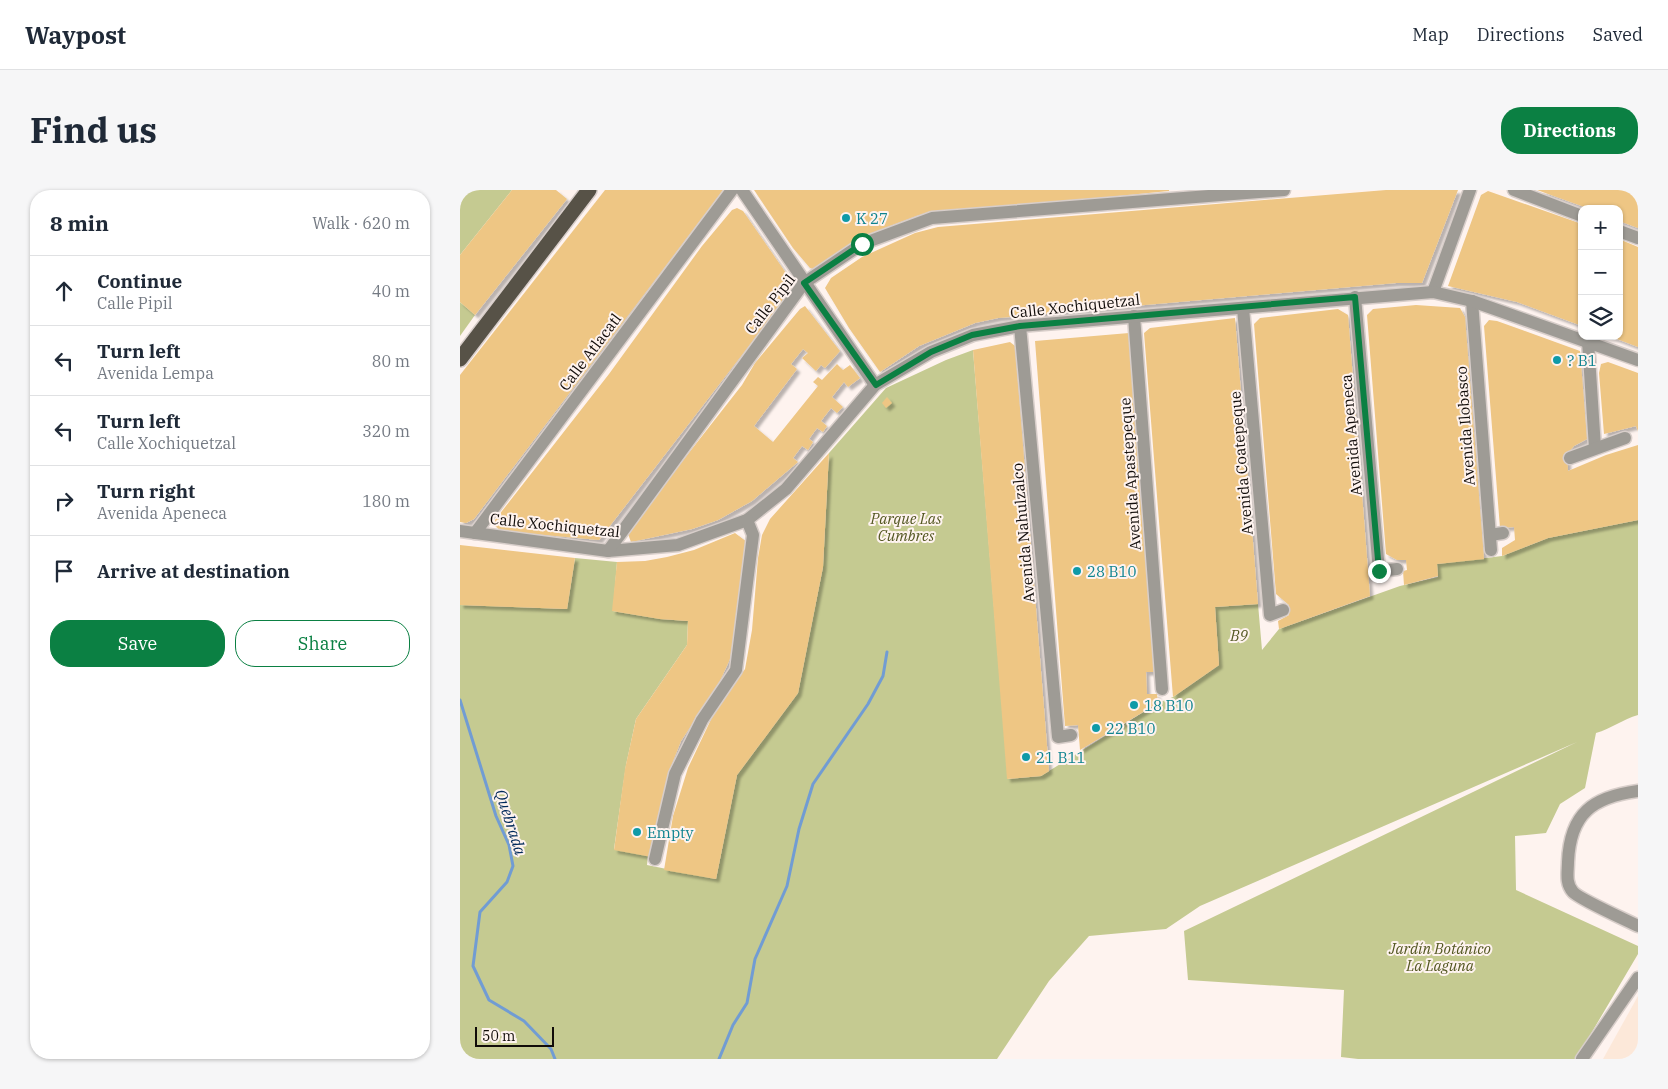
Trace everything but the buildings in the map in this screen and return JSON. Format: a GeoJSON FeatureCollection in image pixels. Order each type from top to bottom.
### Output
{"type":"FeatureCollection","features":[{"type":"Feature","properties":{"kind":"main road"},"geometry":{"type":"LineString","coordinates":[[460,358],[589,190]]}},
{"type":"Feature","properties":{"kind":"street","name":"Calle Atlacatl"},"geometry":{"type":"LineString","coordinates":[[475,533],[732,190]]}},
{"type":"Feature","properties":{"kind":"street"},"geometry":{"type":"LineString","coordinates":[[742,190],[804,283],[876,385]]}},
{"type":"Feature","properties":{"kind":"street","name":"Calle Pipil"},"geometry":{"type":"LineString","coordinates":[[608,551],[804,283],[862,244],[932,218],[1284,190]]}},
{"type":"Feature","properties":{"kind":"street"},"geometry":{"type":"LineString","coordinates":[[1433,292],[1470,190]]}},
{"type":"Feature","properties":{"kind":"street"},"geometry":{"type":"LineString","coordinates":[[1514,190],[1578,214]]}},
{"type":"Feature","properties":{"kind":"street"},"geometry":{"type":"LineString","coordinates":[[1623,232],[1638,238]]}},
{"type":"Feature","properties":{"kind":"street","name":"Calle Xochiquetzal"},"geometry":{"type":"LineString","coordinates":[[460,531],[608,551],[678,545],[747,520],[786,489],[876,385],[931,352],[972,335],[1020,326],[1433,292],[1472,301],[1638,360]]}},
{"type":"Feature","properties":{"kind":"street","name":"Avenida Apeneca"},"geometry":{"type":"LineString","coordinates":[[1355,297],[1379,571],[1396,569]]}},
{"type":"Feature","properties":{"kind":"street","name":"Avenida Ilobasco"},"geometry":{"type":"LineString","coordinates":[[1472,301],[1491,550]]}},
{"type":"Feature","properties":{"kind":"street","name":"Avenida Coatepeque"},"geometry":{"type":"LineString","coordinates":[[1243,308],[1270,615],[1283,610]]}},
{"type":"Feature","properties":{"kind":"street","name":"Avenida Apastepeque"},"geometry":{"type":"LineString","coordinates":[[1134,316],[1162,689]]}},
{"type":"Feature","properties":{"kind":"street","name":"Avenida Nahulzalco"},"geometry":{"type":"LineString","coordinates":[[1020,326],[1065,736]]}},
{"type":"Feature","properties":{"kind":"street"},"geometry":{"type":"LineString","coordinates":[[1588,341],[1595,448]]}},
{"type":"Feature","properties":{"kind":"street"},"geometry":{"type":"LineString","coordinates":[[1570,458],[1625,438]]}},
{"type":"Feature","properties":{"kind":"street"},"geometry":{"type":"LineString","coordinates":[[656,860],[675,774],[702,720],[736,670],[754,535],[747,520]]}},
{"type":"Feature","properties":{"kind":"street"},"geometry":{"type":"LineString","coordinates":[[1490,535],[1503,533]]}},
{"type":"Feature","properties":{"kind":"street"},"geometry":{"type":"LineString","coordinates":[[1638,791],[1605,797],[1580,816],[1568,858],[1567,881],[1573,893],[1638,926]]}},
{"type":"Feature","properties":{"kind":"street"},"geometry":{"type":"LineString","coordinates":[[1582,1059],[1638,978]]}},
{"type":"Feature","properties":{"kind":"shaded area"},"geometry":{"type":"Polygon","coordinates":[[[1638,996],[1638,1059],[1603,1059],[1638,996]]]}},
{"type":"Feature","properties":{"kind":"green space"},"geometry":{"type":"Polygon","coordinates":[[[460,190],[512,190],[460,255],[460,190]]]}},
{"type":"Feature","properties":{"kind":"green space"},"geometry":{"type":"Polygon","coordinates":[[[460,302],[475,315],[460,336],[460,302]]]}},
{"type":"Feature","properties":{"kind":"green space"},"geometry":{"type":"Polygon","coordinates":[[[973,350],[1008,779],[1041,776],[1158,703],[1173,697],[1219,665],[1215,607],[1258,604],[1262,650],[1279,629],[1400,586],[1438,577],[1437,564],[1502,556],[1548,538],[1638,520],[1638,715],[1596,733],[1585,788],[1560,804],[1546,833],[1515,836],[1516,890],[1638,946],[1638,954],[1576,1059],[1358,1059],[1341,1057],[1344,990],[1188,980],[1184,931],[1577,742],[1200,906],[1166,929],[1089,936],[1049,981],[997,1059],[460,1059],[460,605],[567,609],[575,558],[617,562],[613,611],[661,619],[688,621],[687,645],[636,719],[626,765],[614,849],[648,856],[647,865],[716,879],[737,775],[798,693],[823,567],[829,453],[886,388],[946,360],[973,350]]]}},
{"type":"Feature","properties":{"kind":"waterway"},"geometry":{"type":"LineString","coordinates":[[719,1059],[733,1025],[747,1003],[755,959],[787,886],[799,829],[813,784],[868,704],[883,676],[887,652]]}},
{"type":"Feature","properties":{"kind":"waterway","name":"Quebrada"},"geometry":{"type":"LineString","coordinates":[[460,700],[496,816],[509,845],[513,866],[507,882],[480,912],[473,966],[489,1000],[524,1021],[551,1049],[555,1059]]}},
{"type":"Feature","properties":{"kind":"place","name":"K 27"},"geometry":{"type":"Point","coordinates":[846,218]}},
{"type":"Feature","properties":{"kind":"place","name":"? B1"},"geometry":{"type":"Point","coordinates":[1557,360]}},
{"type":"Feature","properties":{"kind":"place","name":"28 B10"},"geometry":{"type":"Point","coordinates":[1077,571]}},
{"type":"Feature","properties":{"kind":"place","name":"18 B10"},"geometry":{"type":"Point","coordinates":[1134,705]}},
{"type":"Feature","properties":{"kind":"place","name":"22 B10"},"geometry":{"type":"Point","coordinates":[1096,728]}},
{"type":"Feature","properties":{"kind":"place","name":"21 B11"},"geometry":{"type":"Point","coordinates":[1026,757]}},
{"type":"Feature","properties":{"kind":"place","name":"Empty"},"geometry":{"type":"Point","coordinates":[637,832]}},
{"type":"Feature","properties":{"kind":"route"},"geometry":{"type":"LineString","coordinates":[[862,244],[804,283],[876,385],[931,352],[972,335],[1020,326],[1355,297],[1379,571]]}},
{"type":"Feature","properties":{"kind":"park label","name":"Parque Las Cumbres"},"geometry":{"type":"Point","coordinates":[906,526]}},
{"type":"Feature","properties":{"kind":"park label","name":"B9"},"geometry":{"type":"Point","coordinates":[1239,635]}},
{"type":"Feature","properties":{"kind":"park label","name":"Jardín Botánico La Laguna"},"geometry":{"type":"Point","coordinates":[1440,956]}}]}
